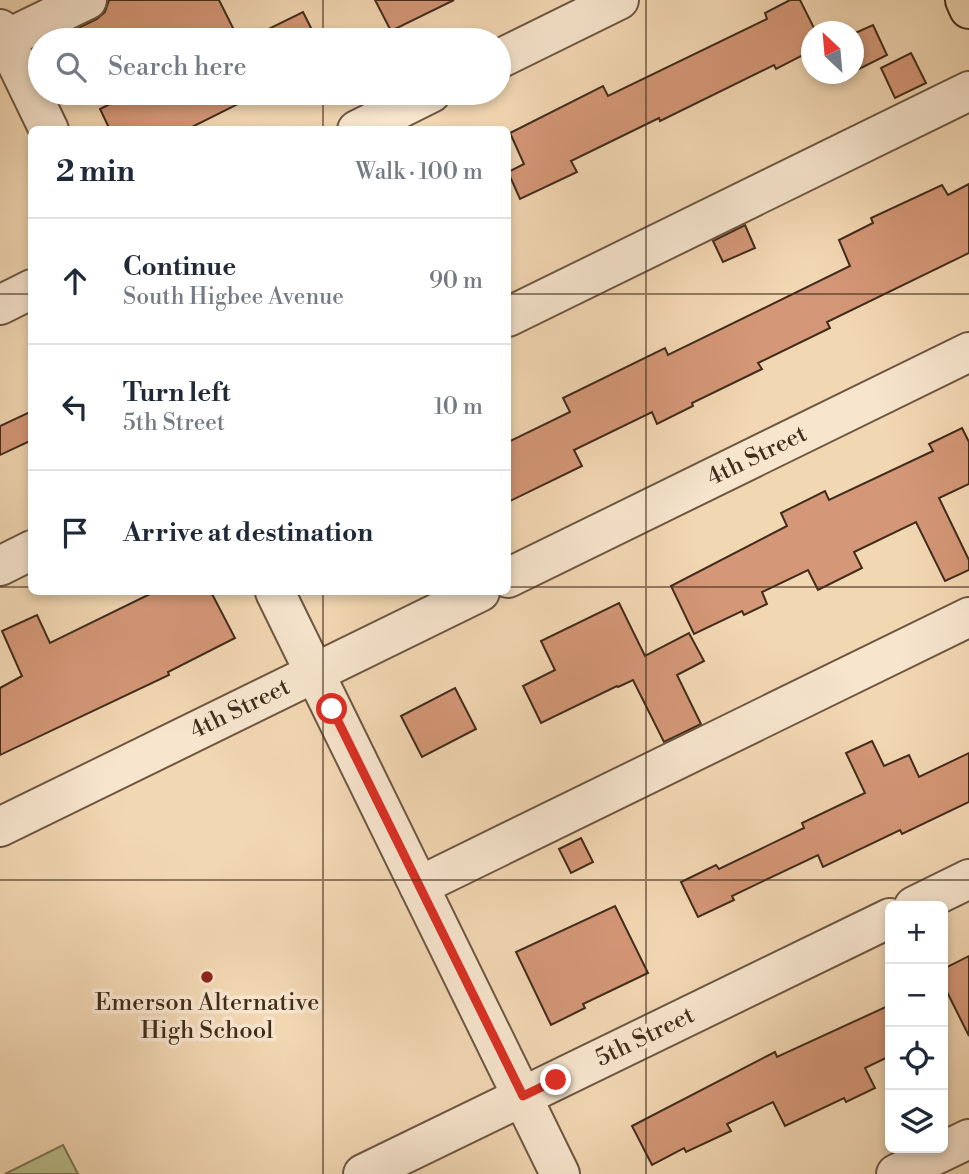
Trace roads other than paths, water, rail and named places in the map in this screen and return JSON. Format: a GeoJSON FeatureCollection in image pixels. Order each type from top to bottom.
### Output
{"type":"FeatureCollection","features":[{"type":"Feature","properties":{"kind":"main road"},"geometry":{"type":"LineString","coordinates":[[965,0],[969,9]]}},
{"type":"Feature","properties":{"kind":"street"},"geometry":{"type":"LineString","coordinates":[[28,88],[2,37],[87,0]]}},
{"type":"Feature","properties":{"kind":"street"},"geometry":{"type":"LineString","coordinates":[[511,53],[619,0]]}},
{"type":"Feature","properties":{"kind":"street"},"geometry":{"type":"LineString","coordinates":[[511,316],[969,91]]}},
{"type":"Feature","properties":{"kind":"street"},"geometry":{"type":"LineString","coordinates":[[36,105],[47,126]]}},
{"type":"Feature","properties":{"kind":"street"},"geometry":{"type":"LineString","coordinates":[[364,126],[407,105]]}},
{"type":"Feature","properties":{"kind":"street"},"geometry":{"type":"LineString","coordinates":[[0,305],[28,291]]}},
{"type":"Feature","properties":{"kind":"street","name":"4th Street"},"geometry":{"type":"LineString","coordinates":[[511,577],[969,352]]}},
{"type":"Feature","properties":{"kind":"street"},"geometry":{"type":"LineString","coordinates":[[0,566],[28,552]]}},
{"type":"Feature","properties":{"kind":"street"},"geometry":{"type":"LineString","coordinates":[[276,595],[560,1174]]}},
{"type":"Feature","properties":{"kind":"street","name":"4th Street"},"geometry":{"type":"LineString","coordinates":[[0,827],[474,595]]}},
{"type":"Feature","properties":{"kind":"street"},"geometry":{"type":"LineString","coordinates":[[419,886],[969,617]]}},
{"type":"Feature","properties":{"kind":"street"},"geometry":{"type":"LineString","coordinates":[[924,901],[969,879]]}},
{"type":"Feature","properties":{"kind":"street","name":"5th Street"},"geometry":{"type":"LineString","coordinates":[[363,1174],[885,920]]}},
{"type":"Feature","properties":{"kind":"street"},"geometry":{"type":"LineString","coordinates":[[896,1174],[969,1139]]}},
{"type":"Feature","properties":{"kind":"place","name":"Emerson Alternative High School"},"geometry":{"type":"Point","coordinates":[207,977]}}]}
